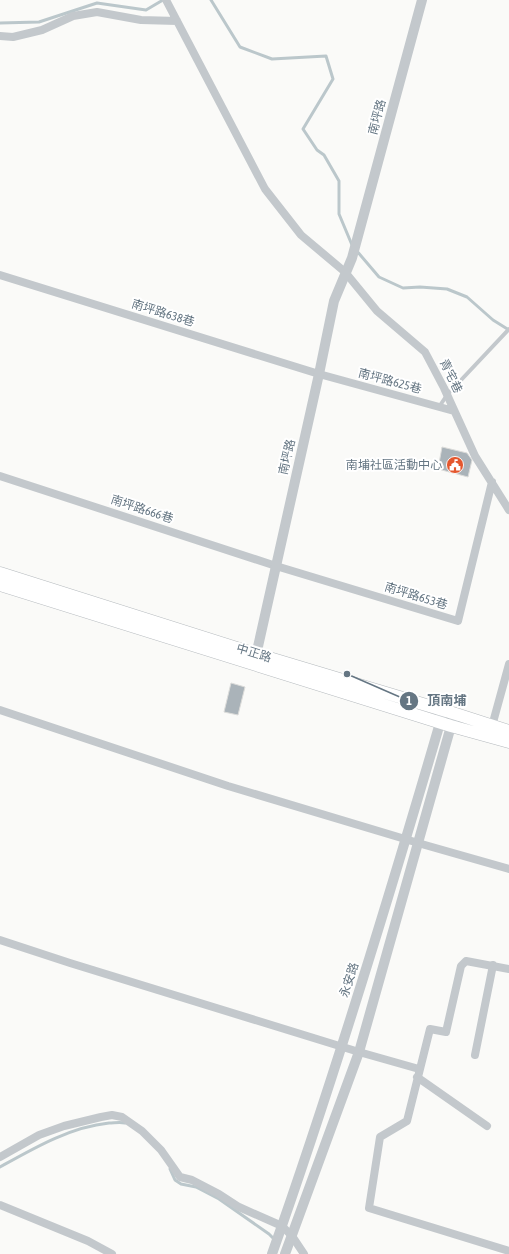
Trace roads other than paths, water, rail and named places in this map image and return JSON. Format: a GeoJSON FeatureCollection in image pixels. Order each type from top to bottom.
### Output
{"type":"FeatureCollection","features":[{"type":"Feature","properties":{"kind":"main road","name":"中正路"},"geometry":{"type":"LineString","coordinates":[[0,573],[451,726],[509,742]]}},
{"type":"Feature","properties":{"kind":"main road","name":"中正路"},"geometry":{"type":"LineString","coordinates":[[0,585],[255,659],[456,714],[509,731]]}},
{"type":"Feature","properties":{"kind":"street","name":"青宅巷"},"geometry":{"type":"LineString","coordinates":[[166,0],[265,189],[301,235],[345,272],[377,311],[425,352],[475,456],[509,510]]}},
{"type":"Feature","properties":{"kind":"street","name":"南坪路"},"geometry":{"type":"LineString","coordinates":[[255,659],[334,301],[352,258],[422,0]]}},
{"type":"Feature","properties":{"kind":"street"},"geometry":{"type":"LineString","coordinates":[[0,36],[13,37],[42,30],[73,16],[97,12],[141,20],[177,21]]}},
{"type":"Feature","properties":{"kind":"street","name":"南坪路638巷"},"geometry":{"type":"LineString","coordinates":[[0,275],[319,374]]}},
{"type":"Feature","properties":{"kind":"street","name":"南坪路625巷"},"geometry":{"type":"LineString","coordinates":[[319,374],[454,411]]}},
{"type":"Feature","properties":{"kind":"street","name":"南坪路666巷"},"geometry":{"type":"LineString","coordinates":[[0,476],[276,566]]}},
{"type":"Feature","properties":{"kind":"street","name":"南坪路653巷"},"geometry":{"type":"LineString","coordinates":[[276,566],[458,621],[492,482]]}},
{"type":"Feature","properties":{"kind":"street"},"geometry":{"type":"LineString","coordinates":[[492,726],[509,664]]}},
{"type":"Feature","properties":{"kind":"street"},"geometry":{"type":"LineString","coordinates":[[0,710],[228,786],[419,844],[509,869]]}},
{"type":"Feature","properties":{"kind":"street","name":"永安路"},"geometry":{"type":"LineString","coordinates":[[272,1254],[342,1046],[406,839],[440,722],[442,710]]}},
{"type":"Feature","properties":{"kind":"street"},"geometry":{"type":"LineString","coordinates":[[286,1254],[359,1052],[419,844],[451,726],[456,714]]}},
{"type":"Feature","properties":{"kind":"street"},"geometry":{"type":"LineString","coordinates":[[0,940],[70,963],[342,1046],[418,1073],[487,1126]]}},
{"type":"Feature","properties":{"kind":"street"},"geometry":{"type":"LineString","coordinates":[[509,969],[466,961],[461,966],[446,1032],[430,1029],[407,1121],[380,1137],[369,1208],[509,1251]]}},
{"type":"Feature","properties":{"kind":"street"},"geometry":{"type":"LineString","coordinates":[[475,1055],[493,965]]}},
{"type":"Feature","properties":{"kind":"street"},"geometry":{"type":"LineString","coordinates":[[0,1157],[40,1136],[64,1126],[101,1116],[112,1115],[122,1117],[142,1131],[161,1150],[180,1177],[192,1180],[219,1194],[239,1207],[282,1226],[292,1236],[304,1254]]}},
{"type":"Feature","properties":{"kind":"street"},"geometry":{"type":"LineString","coordinates":[[0,1205],[88,1241],[112,1254]]}},
{"type":"Feature","properties":{"kind":"lane"},"geometry":{"type":"LineString","coordinates":[[439,407],[447,395],[509,329]]}},
{"type":"Feature","properties":{"kind":"waterway"},"geometry":{"type":"LineString","coordinates":[[0,23],[39,22],[97,3],[146,10],[163,0]]}},
{"type":"Feature","properties":{"kind":"waterway"},"geometry":{"type":"LineString","coordinates":[[211,0],[240,47],[272,59],[326,56],[333,79],[303,129],[317,150],[324,155],[339,181],[339,214],[352,245]]}},
{"type":"Feature","properties":{"kind":"waterway"},"geometry":{"type":"LineString","coordinates":[[356,250],[379,277],[403,288],[420,287],[447,289],[467,297],[493,320],[509,330]]}},
{"type":"Feature","properties":{"kind":"waterway"},"geometry":{"type":"LineString","coordinates":[[0,1167],[53,1139],[80,1129],[109,1123],[125,1123]]}},
{"type":"Feature","properties":{"kind":"waterway"},"geometry":{"type":"LineString","coordinates":[[170,1169],[175,1180],[181,1184],[196,1187],[219,1199],[269,1234],[275,1240]]}},
{"type":"Feature","properties":{"kind":"place","name":"南埔社區活動中心"},"geometry":{"type":"Point","coordinates":[455,465]}},
{"type":"Feature","properties":{"kind":"place","name":"頂南埔"},"geometry":{"type":"Point","coordinates":[347,674]}}]}
